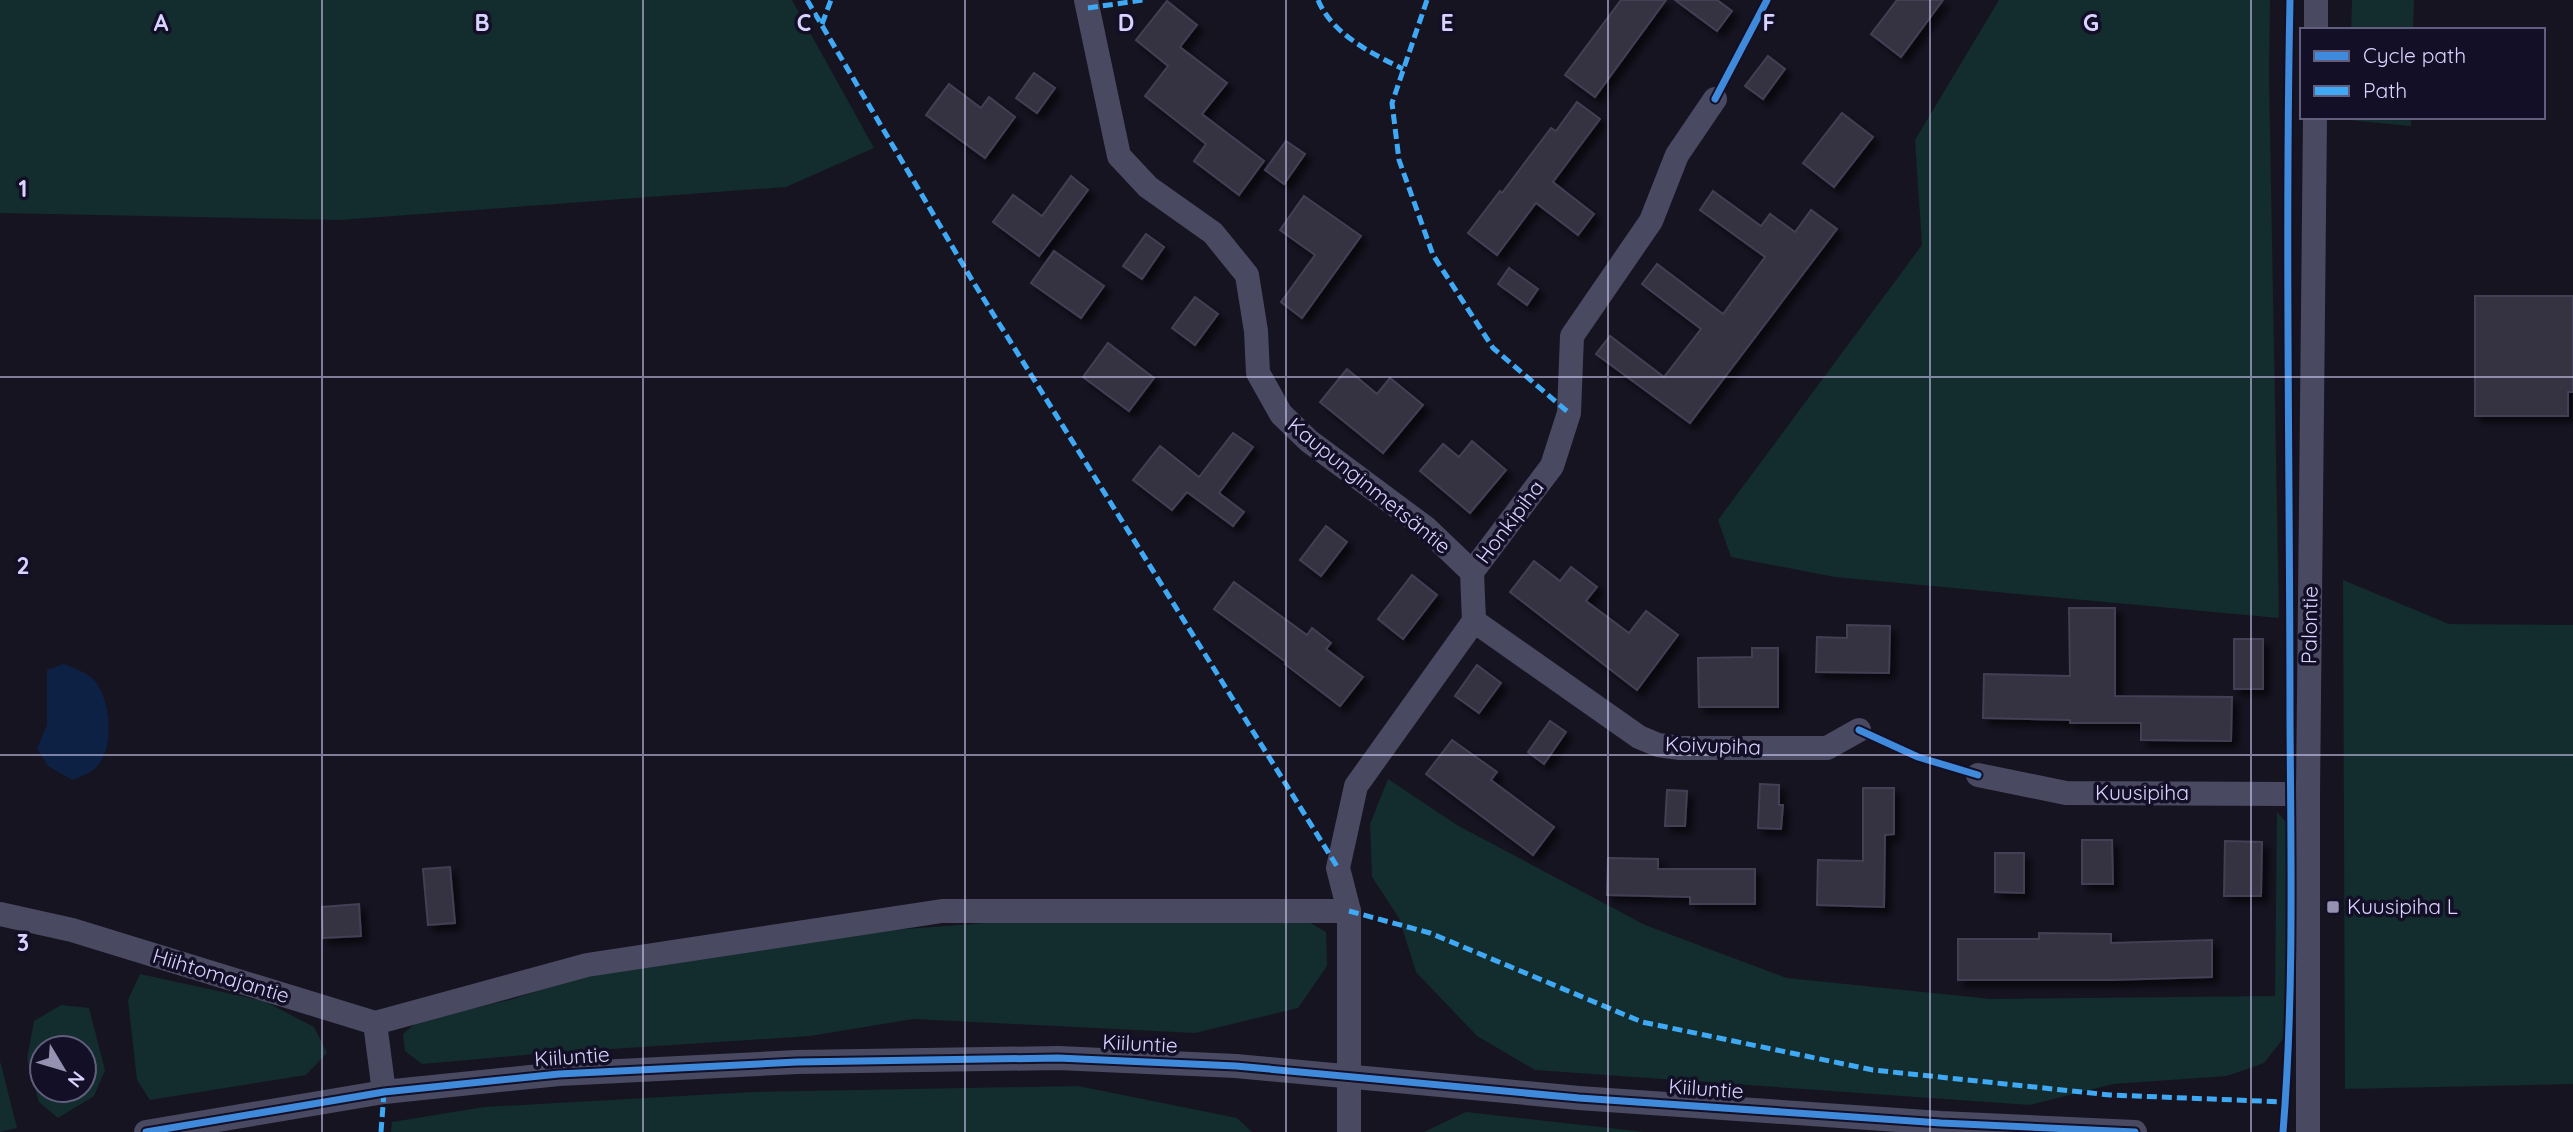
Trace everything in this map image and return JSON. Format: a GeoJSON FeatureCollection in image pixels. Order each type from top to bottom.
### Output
{"type":"FeatureCollection","features":[{"type":"Feature","properties":{"kind":"street","name":"Kaupunginmetsäntie"},"geometry":{"type":"LineString","coordinates":[[1086,0],[1119,156],[1148,187],[1213,233],[1247,275],[1256,331],[1258,373],[1281,414],[1309,441],[1426,528],[1472,572]]}},
{"type":"Feature","properties":{"kind":"street"},"geometry":{"type":"LineString","coordinates":[[2316,0],[2316,28]]}},
{"type":"Feature","properties":{"kind":"street","name":"Honkipiha"},"geometry":{"type":"LineString","coordinates":[[1474,621],[1472,572],[1552,466],[1569,412],[1572,336],[1651,221],[1677,155],[1715,99]]}},
{"type":"Feature","properties":{"kind":"street","name":"Palontie"},"geometry":{"type":"LineString","coordinates":[[2308,1132],[2308,794],[2315,119]]}},
{"type":"Feature","properties":{"kind":"street"},"geometry":{"type":"LineString","coordinates":[[1349,1132],[1349,911],[1338,868],[1356,786],[1474,621]]}},
{"type":"Feature","properties":{"kind":"street","name":"Koivupiha"},"geometry":{"type":"LineString","coordinates":[[1474,621],[1639,737],[1658,745],[1680,748],[1827,748],[1858,730]]}},
{"type":"Feature","properties":{"kind":"street","name":"Kuusipiha"},"geometry":{"type":"LineString","coordinates":[[1978,775],[2066,793],[2308,794]]}},
{"type":"Feature","properties":{"kind":"street"},"geometry":{"type":"LineString","coordinates":[[384,1092],[375,1023],[587,965],[942,911],[1349,911]]}},
{"type":"Feature","properties":{"kind":"street","name":"Hiihtomajantie"},"geometry":{"type":"LineString","coordinates":[[0,914],[72,930],[375,1023]]}},
{"type":"Feature","properties":{"kind":"street","name":"Kiiluntie"},"geometry":{"type":"LineString","coordinates":[[146,1132],[384,1092],[559,1074],[797,1062],[1058,1058],[1236,1066],[1593,1099],[1941,1123],[2135,1132]]}},
{"type":"Feature","properties":{"kind":"green space"},"geometry":{"type":"Polygon","coordinates":[[[0,0],[792,0],[874,148],[786,187],[339,220],[0,213],[0,0]]]}},
{"type":"Feature","properties":{"kind":"green space"},"geometry":{"type":"Polygon","coordinates":[[[1999,0],[2270,0],[2269,78],[2279,618],[1835,577],[1731,557],[1718,520],[1922,245],[1915,140],[1999,0]]]}},
{"type":"Feature","properties":{"kind":"green space"},"geometry":{"type":"Polygon","coordinates":[[[2352,0],[2414,0],[2413,28],[2351,28],[2352,0]]]}},
{"type":"Feature","properties":{"kind":"green space"},"geometry":{"type":"Polygon","coordinates":[[[2411,119],[2411,126],[2348,120],[2411,119]]]}},
{"type":"Feature","properties":{"kind":"green space"},"geometry":{"type":"Polygon","coordinates":[[[2343,580],[2449,624],[2573,625],[2573,1084],[2345,1089],[2343,580]]]}},
{"type":"Feature","properties":{"kind":"green space"},"geometry":{"type":"Polygon","coordinates":[[[1388,779],[1457,825],[1645,925],[1787,978],[1991,999],[2275,996],[2277,812],[2291,828],[2286,1035],[2264,1063],[2227,1076],[2113,1084],[2030,1105],[1535,1070],[1477,1036],[1416,972],[1399,918],[1372,877],[1370,824],[1388,779]]]}},
{"type":"Feature","properties":{"kind":"green space"},"geometry":{"type":"Polygon","coordinates":[[[1307,921],[1326,932],[1327,966],[1298,1008],[1195,1033],[913,1019],[810,1036],[422,1064],[405,1051],[403,1034],[418,1021],[513,999],[582,976],[866,932],[999,922],[1307,921]]]}},
{"type":"Feature","properties":{"kind":"green space"},"geometry":{"type":"Polygon","coordinates":[[[140,974],[264,1001],[314,1027],[327,1053],[306,1075],[150,1100],[137,1080],[128,1000],[140,974]]]}},
{"type":"Feature","properties":{"kind":"green space"},"geometry":{"type":"Polygon","coordinates":[[[61,1005],[89,1008],[96,1034],[32,1034],[34,1021],[61,1005]]]}},
{"type":"Feature","properties":{"kind":"green space"},"geometry":{"type":"Polygon","coordinates":[[[98,1043],[105,1070],[98,1087],[98,1043]]]}},
{"type":"Feature","properties":{"kind":"green space"},"geometry":{"type":"Polygon","coordinates":[[[0,1061],[17,1128],[0,1132],[0,1061]]]}},
{"type":"Feature","properties":{"kind":"green space"},"geometry":{"type":"Polygon","coordinates":[[[1078,1086],[1237,1118],[1252,1132],[391,1132],[392,1122],[484,1107],[753,1092],[1078,1086]]]}},
{"type":"Feature","properties":{"kind":"green space"},"geometry":{"type":"Polygon","coordinates":[[[41,1104],[81,1104],[58,1118],[41,1104]]]}},
{"type":"Feature","properties":{"kind":"green space"},"geometry":{"type":"Polygon","coordinates":[[[1466,1112],[1645,1132],[1424,1132],[1466,1112]]]}},
{"type":"Feature","properties":{"kind":"water"},"geometry":{"type":"Polygon","coordinates":[[[64,664],[84,672],[94,680],[105,700],[109,727],[105,752],[100,763],[92,771],[72,780],[48,766],[37,749],[47,725],[47,670],[64,664]]]}},
{"type":"Feature","properties":{"kind":"building"},"geometry":{"type":"Polygon","coordinates":[[[1621,0],[1666,0],[1595,97],[1565,75],[1621,0]]]}},
{"type":"Feature","properties":{"kind":"building"},"geometry":{"type":"Polygon","coordinates":[[[1675,0],[1717,0],[1732,11],[1717,31],[1675,0]]]}},
{"type":"Feature","properties":{"kind":"building"},"geometry":{"type":"Polygon","coordinates":[[[1897,0],[1943,0],[1901,57],[1871,34],[1897,0]]]}},
{"type":"Feature","properties":{"kind":"building"},"geometry":{"type":"Polygon","coordinates":[[[1167,1],[1197,25],[1180,47],[1227,83],[1202,114],[1264,161],[1239,195],[1194,161],[1206,144],[1145,96],[1168,66],[1136,40],[1167,1]]]}},
{"type":"Feature","properties":{"kind":"building"},"geometry":{"type":"Polygon","coordinates":[[[1768,56],[1785,69],[1763,99],[1745,86],[1768,56]]]}},
{"type":"Feature","properties":{"kind":"building"},"geometry":{"type":"Polygon","coordinates":[[[1034,73],[1055,88],[1037,113],[1016,98],[1034,73]]]}},
{"type":"Feature","properties":{"kind":"building"},"geometry":{"type":"Polygon","coordinates":[[[949,84],[981,108],[989,97],[1015,117],[985,158],[926,115],[949,84]]]}},
{"type":"Feature","properties":{"kind":"building"},"geometry":{"type":"Polygon","coordinates":[[[1577,102],[1600,119],[1553,182],[1594,214],[1578,235],[1536,203],[1497,255],[1468,233],[1551,128],[1556,131],[1577,102]]]}},
{"type":"Feature","properties":{"kind":"building"},"geometry":{"type":"Polygon","coordinates":[[[1842,113],[1873,137],[1834,187],[1803,163],[1842,113]]]}},
{"type":"Feature","properties":{"kind":"building"},"geometry":{"type":"Polygon","coordinates":[[[1286,141],[1305,154],[1284,184],[1265,170],[1286,141]]]}},
{"type":"Feature","properties":{"kind":"building"},"geometry":{"type":"Polygon","coordinates":[[[1071,176],[1088,190],[1039,256],[993,222],[1013,195],[1042,216],[1071,176]]]}},
{"type":"Feature","properties":{"kind":"building"},"geometry":{"type":"Polygon","coordinates":[[[1713,191],[1761,226],[1770,214],[1795,232],[1811,210],[1837,229],[1690,423],[1596,354],[1610,336],[1664,377],[1701,329],[1642,284],[1657,264],[1723,314],[1765,257],[1700,210],[1713,191]]]}},
{"type":"Feature","properties":{"kind":"building"},"geometry":{"type":"Polygon","coordinates":[[[1304,196],[1361,236],[1302,318],[1281,302],[1315,255],[1280,230],[1304,196]]]}},
{"type":"Feature","properties":{"kind":"building"},"geometry":{"type":"Polygon","coordinates":[[[1146,234],[1164,247],[1142,279],[1123,266],[1146,234]]]}},
{"type":"Feature","properties":{"kind":"building"},"geometry":{"type":"Polygon","coordinates":[[[1054,251],[1104,286],[1081,318],[1031,283],[1054,251]]]}},
{"type":"Feature","properties":{"kind":"building"},"geometry":{"type":"Polygon","coordinates":[[[1509,268],[1538,289],[1527,305],[1498,284],[1509,268]]]}},
{"type":"Feature","properties":{"kind":"building"},"geometry":{"type":"Polygon","coordinates":[[[2475,296],[2573,296],[2573,392],[2568,392],[2568,416],[2475,416],[2475,296]]]}},
{"type":"Feature","properties":{"kind":"building"},"geometry":{"type":"Polygon","coordinates":[[[1195,297],[1218,314],[1195,345],[1172,328],[1195,297]]]}},
{"type":"Feature","properties":{"kind":"building"},"geometry":{"type":"Polygon","coordinates":[[[1108,343],[1154,378],[1129,411],[1083,377],[1108,343]]]}},
{"type":"Feature","properties":{"kind":"building"},"geometry":{"type":"Polygon","coordinates":[[[1347,369],[1377,394],[1390,378],[1423,405],[1383,453],[1320,402],[1347,369]]]}},
{"type":"Feature","properties":{"kind":"building"},"geometry":{"type":"Polygon","coordinates":[[[1233,433],[1253,447],[1219,493],[1244,512],[1233,526],[1187,492],[1172,510],[1133,480],[1160,446],[1199,477],[1233,433]]]}},
{"type":"Feature","properties":{"kind":"building"},"geometry":{"type":"Polygon","coordinates":[[[1472,441],[1506,470],[1470,513],[1420,471],[1443,444],[1459,457],[1472,441]]]}},
{"type":"Feature","properties":{"kind":"building"},"geometry":{"type":"Polygon","coordinates":[[[1326,526],[1347,542],[1321,576],[1300,560],[1326,526]]]}},
{"type":"Feature","properties":{"kind":"building"},"geometry":{"type":"Polygon","coordinates":[[[1534,561],[1560,581],[1571,567],[1597,587],[1586,601],[1629,633],[1646,611],[1678,635],[1637,690],[1510,592],[1534,561]]]}},
{"type":"Feature","properties":{"kind":"building"},"geometry":{"type":"Polygon","coordinates":[[[1412,575],[1437,595],[1403,639],[1378,619],[1412,575]]]}},
{"type":"Feature","properties":{"kind":"building"},"geometry":{"type":"Polygon","coordinates":[[[1234,582],[1307,635],[1312,628],[1331,643],[1326,649],[1363,677],[1340,706],[1214,609],[1234,582]]]}},
{"type":"Feature","properties":{"kind":"building"},"geometry":{"type":"Polygon","coordinates":[[[2069,608],[2115,608],[2115,696],[2232,697],[2231,741],[2141,740],[2141,723],[2070,723],[2070,720],[1983,718],[1984,674],[2070,676],[2069,608]]]}},
{"type":"Feature","properties":{"kind":"building"},"geometry":{"type":"Polygon","coordinates":[[[1847,625],[1890,626],[1889,673],[1816,672],[1817,637],[1847,638],[1847,625]]]}},
{"type":"Feature","properties":{"kind":"building"},"geometry":{"type":"Polygon","coordinates":[[[2234,639],[2263,639],[2263,689],[2234,689],[2234,639]]]}},
{"type":"Feature","properties":{"kind":"building"},"geometry":{"type":"Polygon","coordinates":[[[1752,648],[1778,648],[1778,707],[1699,707],[1698,658],[1752,657],[1752,648]]]}},
{"type":"Feature","properties":{"kind":"building"},"geometry":{"type":"Polygon","coordinates":[[[1477,665],[1501,683],[1479,713],[1455,696],[1477,665]]]}},
{"type":"Feature","properties":{"kind":"building"},"geometry":{"type":"Polygon","coordinates":[[[1550,721],[1566,732],[1544,764],[1528,752],[1550,721]]]}},
{"type":"Feature","properties":{"kind":"building"},"geometry":{"type":"Polygon","coordinates":[[[1452,740],[1497,772],[1491,780],[1554,827],[1533,855],[1426,774],[1452,740]]]}},
{"type":"Feature","properties":{"kind":"building"},"geometry":{"type":"Polygon","coordinates":[[[1760,784],[1779,785],[1779,805],[1783,805],[1781,829],[1758,828],[1760,784]]]}},
{"type":"Feature","properties":{"kind":"building"},"geometry":{"type":"Polygon","coordinates":[[[1863,788],[1894,788],[1894,834],[1885,835],[1884,907],[1817,905],[1818,860],[1863,861],[1863,788]]]}},
{"type":"Feature","properties":{"kind":"building"},"geometry":{"type":"Polygon","coordinates":[[[1667,790],[1687,791],[1685,826],[1665,826],[1667,790]]]}},
{"type":"Feature","properties":{"kind":"building"},"geometry":{"type":"Polygon","coordinates":[[[2082,840],[2112,840],[2113,884],[2082,884],[2082,840]]]}},
{"type":"Feature","properties":{"kind":"building"},"geometry":{"type":"Polygon","coordinates":[[[2225,841],[2262,842],[2261,896],[2224,896],[2225,841]]]}},
{"type":"Feature","properties":{"kind":"building"},"geometry":{"type":"Polygon","coordinates":[[[1995,853],[2024,853],[2024,893],[1995,892],[1995,853]]]}},
{"type":"Feature","properties":{"kind":"building"},"geometry":{"type":"Polygon","coordinates":[[[1608,858],[1658,859],[1658,869],[1755,869],[1755,904],[1690,904],[1690,897],[1607,895],[1608,858]]]}},
{"type":"Feature","properties":{"kind":"building"},"geometry":{"type":"Polygon","coordinates":[[[450,867],[455,923],[428,925],[423,869],[450,867]]]}},
{"type":"Feature","properties":{"kind":"building"},"geometry":{"type":"Polygon","coordinates":[[[359,904],[361,936],[323,938],[322,907],[359,904]]]}},
{"type":"Feature","properties":{"kind":"building"},"geometry":{"type":"Polygon","coordinates":[[[2039,933],[2111,934],[2111,943],[2212,940],[2212,977],[1958,980],[1958,939],[2039,939],[2039,933]]]}},
{"type":"Feature","properties":{"kind":"marked path"},"geometry":{"type":"LineString","coordinates":[[807,0],[972,280],[1338,868]]}},
{"type":"Feature","properties":{"kind":"marked path"},"geometry":{"type":"LineString","coordinates":[[822,24],[831,0]]}},
{"type":"Feature","properties":{"kind":"marked path"},"geometry":{"type":"LineString","coordinates":[[1088,8],[1143,0]]}},
{"type":"Feature","properties":{"kind":"marked path"},"geometry":{"type":"LineString","coordinates":[[1318,0],[1324,12],[1343,33],[1403,69]]}},
{"type":"Feature","properties":{"kind":"marked path"},"geometry":{"type":"LineString","coordinates":[[1427,0],[1392,103],[1399,160],[1433,255],[1493,348],[1569,413]]}},
{"type":"Feature","properties":{"kind":"marked path"},"geometry":{"type":"LineString","coordinates":[[1349,911],[1430,933],[1642,1022],[1873,1070],[2110,1095],[2286,1102]]}},
{"type":"Feature","properties":{"kind":"marked path"},"geometry":{"type":"LineString","coordinates":[[381,1132],[384,1092]]}},
{"type":"Feature","properties":{"kind":"cycle path"},"geometry":{"type":"LineString","coordinates":[[1715,99],[1767,0]]}},
{"type":"Feature","properties":{"kind":"cycle path"},"geometry":{"type":"LineString","coordinates":[[2283,1132],[2291,928],[2288,271],[2290,0]]}},
{"type":"Feature","properties":{"kind":"cycle path"},"geometry":{"type":"LineString","coordinates":[[1859,730],[1918,757],[1978,775]]}},
{"type":"Feature","properties":{"kind":"cycle path"},"geometry":{"type":"LineString","coordinates":[[146,1132],[384,1092],[559,1074],[797,1062],[1058,1058],[1236,1066],[1579,1098],[1941,1123],[2135,1132]]}},
{"type":"Feature","properties":{"kind":"place","name":"Kuusipiha L"},"geometry":{"type":"Point","coordinates":[2333,907]}}]}
